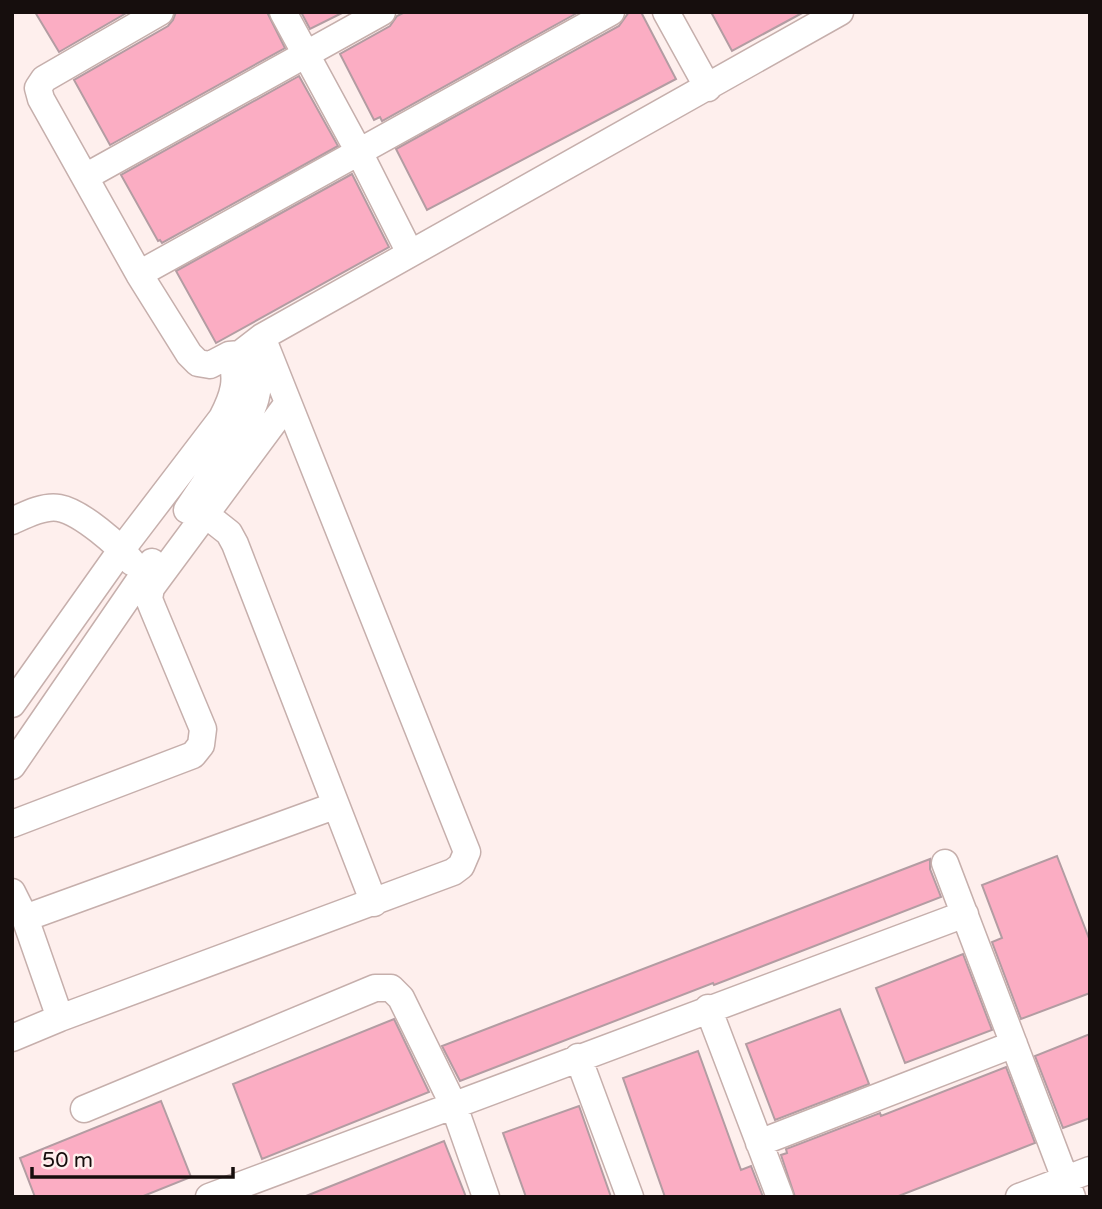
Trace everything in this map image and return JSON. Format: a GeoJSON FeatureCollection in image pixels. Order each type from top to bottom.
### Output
{"type":"FeatureCollection","features":[{"type":"Feature","properties":{"kind":"street"},"geometry":{"type":"LineString","coordinates":[[160,12],[44,79],[38,88],[41,99],[139,274],[189,354],[198,363],[210,365],[840,12]]}},
{"type":"Feature","properties":{"kind":"street"},"geometry":{"type":"LineString","coordinates":[[283,12],[410,253]]}},
{"type":"Feature","properties":{"kind":"street"},"geometry":{"type":"LineString","coordinates":[[85,177],[382,12]]}},
{"type":"Feature","properties":{"kind":"street"},"geometry":{"type":"LineString","coordinates":[[139,274],[611,12]]}},
{"type":"Feature","properties":{"kind":"street"},"geometry":{"type":"LineString","coordinates":[[666,12],[708,88]]}},
{"type":"Feature","properties":{"kind":"street"},"geometry":{"type":"LineString","coordinates":[[12,1038],[60,1017],[453,873],[461,866],[467,852],[288,403],[246,347]]}},
{"type":"Feature","properties":{"kind":"street"},"geometry":{"type":"LineString","coordinates":[[12,704],[122,549],[222,418],[232,398],[234,365],[246,347]]}},
{"type":"Feature","properties":{"kind":"street"},"geometry":{"type":"LineString","coordinates":[[150,579],[250,415],[257,395],[258,379],[254,361],[246,347]]}},
{"type":"Feature","properties":{"kind":"street"},"geometry":{"type":"LineString","coordinates":[[12,766],[150,579],[205,514],[288,403]]}},
{"type":"Feature","properties":{"kind":"street"},"geometry":{"type":"LineString","coordinates":[[12,521],[35,511],[58,507],[76,516],[122,549],[150,579],[149,599],[203,729],[201,745],[193,755],[12,824]]}},
{"type":"Feature","properties":{"kind":"street"},"geometry":{"type":"LineString","coordinates":[[205,514],[229,533],[235,544],[334,806],[374,903]]}},
{"type":"Feature","properties":{"kind":"street"},"geometry":{"type":"LineString","coordinates":[[25,918],[334,806]]}},
{"type":"Feature","properties":{"kind":"street"},"geometry":{"type":"LineString","coordinates":[[945,863],[1068,1188]]}},
{"type":"Feature","properties":{"kind":"street"},"geometry":{"type":"LineString","coordinates":[[12,892],[25,918],[60,1017]]}},
{"type":"Feature","properties":{"kind":"street"},"geometry":{"type":"LineString","coordinates":[[209,1197],[250,1190],[578,1057],[965,914]]}},
{"type":"Feature","properties":{"kind":"street"},"geometry":{"type":"LineString","coordinates":[[84,1109],[375,988],[391,988],[401,998],[454,1106],[486,1197]]}},
{"type":"Feature","properties":{"kind":"street"},"geometry":{"type":"LineString","coordinates":[[708,1008],[780,1197]]}},
{"type":"Feature","properties":{"kind":"street"},"geometry":{"type":"LineString","coordinates":[[759,1143],[1014,1044]]}},
{"type":"Feature","properties":{"kind":"street"},"geometry":{"type":"LineString","coordinates":[[578,1057],[630,1197]]}},
{"type":"Feature","properties":{"kind":"street"},"geometry":{"type":"LineString","coordinates":[[1019,1197],[1068,1188],[1090,1170]]}},
{"type":"Feature","properties":{"kind":"building"},"geometry":{"type":"Polygon","coordinates":[[[35,12],[128,12],[59,52],[35,12]]]}},
{"type":"Feature","properties":{"kind":"building"},"geometry":{"type":"Polygon","coordinates":[[[176,12],[267,12],[285,48],[110,145],[74,80],[168,26],[176,12]]]}},
{"type":"Feature","properties":{"kind":"building"},"geometry":{"type":"Polygon","coordinates":[[[301,12],[344,12],[310,29],[301,12]]]}},
{"type":"Feature","properties":{"kind":"building"},"geometry":{"type":"Polygon","coordinates":[[[405,12],[577,13],[382,121],[380,117],[374,120],[340,54],[390,26],[397,16],[405,12]]]}},
{"type":"Feature","properties":{"kind":"building"},"geometry":{"type":"Polygon","coordinates":[[[629,12],[641,12],[676,79],[427,210],[396,149],[619,26],[629,12]]]}},
{"type":"Feature","properties":{"kind":"building"},"geometry":{"type":"Polygon","coordinates":[[[711,12],[804,12],[732,51],[711,12]]]}},
{"type":"Feature","properties":{"kind":"building"},"geometry":{"type":"Polygon","coordinates":[[[299,76],[338,146],[162,243],[158,241],[121,175],[299,76]]]}},
{"type":"Feature","properties":{"kind":"building"},"geometry":{"type":"Polygon","coordinates":[[[352,174],[389,247],[216,343],[176,271],[352,174]]]}},
{"type":"Feature","properties":{"kind":"building"},"geometry":{"type":"Polygon","coordinates":[[[1057,856],[1090,941],[1090,993],[1021,1019],[992,942],[1002,938],[982,885],[1057,856]]]}},
{"type":"Feature","properties":{"kind":"building"},"geometry":{"type":"Polygon","coordinates":[[[930,859],[930,869],[941,897],[714,985],[713,983],[460,1081],[442,1046],[930,859]]]}},
{"type":"Feature","properties":{"kind":"building"},"geometry":{"type":"Polygon","coordinates":[[[963,954],[992,1030],[905,1063],[876,988],[963,954]]]}},
{"type":"Feature","properties":{"kind":"building"},"geometry":{"type":"Polygon","coordinates":[[[840,1009],[869,1084],[775,1120],[746,1044],[840,1009]]]}},
{"type":"Feature","properties":{"kind":"building"},"geometry":{"type":"Polygon","coordinates":[[[394,1019],[429,1092],[262,1159],[233,1084],[394,1019]]]}},
{"type":"Feature","properties":{"kind":"building"},"geometry":{"type":"Polygon","coordinates":[[[1090,1034],[1090,1118],[1063,1128],[1035,1056],[1090,1034]]]}},
{"type":"Feature","properties":{"kind":"building"},"geometry":{"type":"Polygon","coordinates":[[[698,1051],[741,1170],[751,1166],[763,1197],[665,1197],[623,1078],[698,1051]]]}},
{"type":"Feature","properties":{"kind":"building"},"geometry":{"type":"Polygon","coordinates":[[[1006,1067],[1035,1143],[896,1197],[795,1197],[781,1155],[787,1153],[786,1149],[880,1113],[881,1116],[1006,1067]]]}},
{"type":"Feature","properties":{"kind":"building"},"geometry":{"type":"Polygon","coordinates":[[[161,1101],[191,1177],[141,1197],[35,1197],[20,1158],[161,1101]]]}},
{"type":"Feature","properties":{"kind":"building"},"geometry":{"type":"Polygon","coordinates":[[[579,1106],[611,1197],[526,1197],[503,1133],[579,1106]]]}},
{"type":"Feature","properties":{"kind":"building"},"geometry":{"type":"Polygon","coordinates":[[[444,1141],[466,1197],[306,1197],[306,1196],[444,1141]]]}}]}
